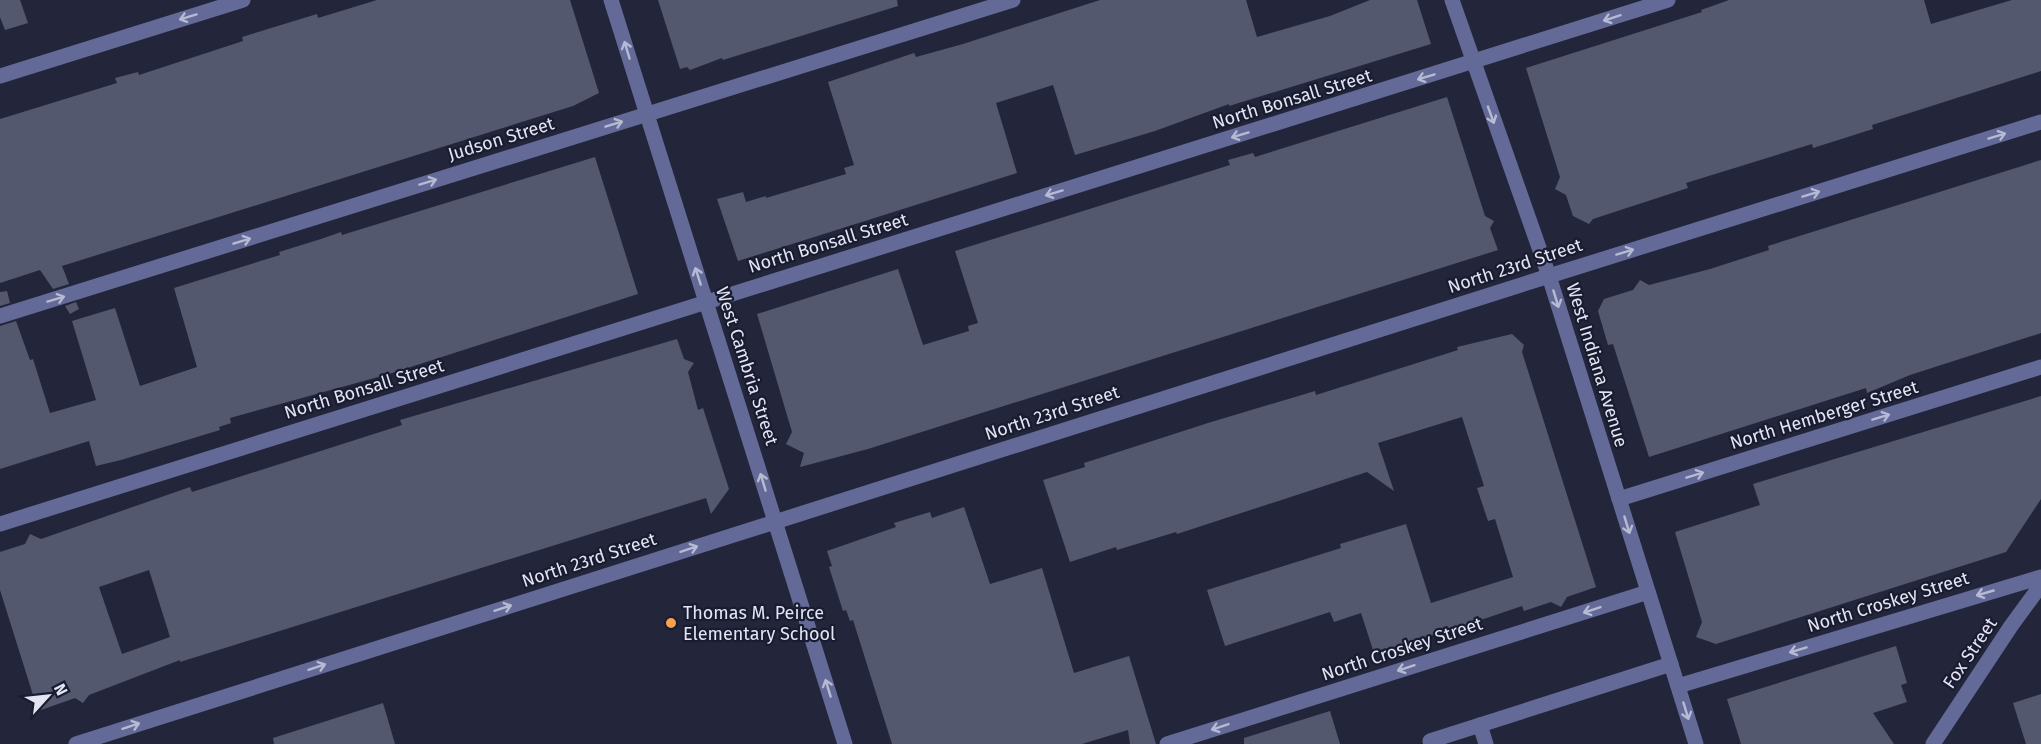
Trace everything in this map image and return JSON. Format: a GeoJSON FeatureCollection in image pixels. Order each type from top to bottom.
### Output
{"type":"FeatureCollection","features":[{"type":"Feature","properties":{"kind":"street"},"geometry":{"type":"LineString","coordinates":[[0,76],[243,0]]}},
{"type":"Feature","properties":{"kind":"street","name":"West Cambria Street"},"geometry":{"type":"LineString","coordinates":[[611,0],[846,744]]}},
{"type":"Feature","properties":{"kind":"street","name":"Judson Street"},"geometry":{"type":"LineString","coordinates":[[0,316],[1013,0]]}},
{"type":"Feature","properties":{"kind":"street","name":"West Indiana Avenue"},"geometry":{"type":"LineString","coordinates":[[1452,0],[1472,63],[1549,276],[1696,744]]}},
{"type":"Feature","properties":{"kind":"street","name":"North Bonsall Street"},"geometry":{"type":"LineString","coordinates":[[0,524],[1668,0]]}},
{"type":"Feature","properties":{"kind":"street","name":"North 23rd Street"},"geometry":{"type":"LineString","coordinates":[[76,744],[2041,122]]}},
{"type":"Feature","properties":{"kind":"street","name":"North Hemberger Street"},"geometry":{"type":"LineString","coordinates":[[1619,499],[2041,367]]}},
{"type":"Feature","properties":{"kind":"street","name":"North Croskey Street"},"geometry":{"type":"LineString","coordinates":[[1678,686],[2041,578]]}},
{"type":"Feature","properties":{"kind":"street","name":"Fox Street"},"geometry":{"type":"LineString","coordinates":[[1933,744],[2041,585]]}},
{"type":"Feature","properties":{"kind":"street","name":"North Croskey Street"},"geometry":{"type":"LineString","coordinates":[[1167,744],[1648,592]]}},
{"type":"Feature","properties":{"kind":"street"},"geometry":{"type":"LineString","coordinates":[[1430,741],[1671,664]]}},
{"type":"Feature","properties":{"kind":"street"},"geometry":{"type":"LineString","coordinates":[[1480,725],[1486,744]]}},
{"type":"Feature","properties":{"kind":"building"},"geometry":{"type":"Polygon","coordinates":[[[0,0],[20,0],[28,23],[5,30],[0,17],[0,0]]]}},
{"type":"Feature","properties":{"kind":"building"},"geometry":{"type":"Polygon","coordinates":[[[377,0],[570,0],[599,93],[573,106],[62,266],[69,284],[53,289],[40,270],[0,283],[0,119],[117,83],[115,78],[138,72],[139,75],[243,41],[242,37],[317,14],[318,18],[377,0]]]}},
{"type":"Feature","properties":{"kind":"building"},"geometry":{"type":"Polygon","coordinates":[[[658,0],[897,0],[898,6],[723,60],[722,58],[690,70],[687,67],[680,69],[658,0]]]}},
{"type":"Feature","properties":{"kind":"building"},"geometry":{"type":"Polygon","coordinates":[[[1100,0],[1246,0],[1257,37],[1330,16],[1370,0],[1417,0],[1431,44],[1229,106],[1229,104],[1155,131],[1075,155],[1053,85],[996,103],[1017,173],[738,261],[717,199],[743,192],[746,202],[766,196],[766,198],[846,174],[844,168],[854,165],[828,82],[914,53],[916,57],[963,44],[1100,0]]]}},
{"type":"Feature","properties":{"kind":"building"},"geometry":{"type":"Polygon","coordinates":[[[1729,0],[1924,0],[1931,24],[2012,0],[2041,0],[2041,71],[1872,125],[1873,129],[1813,148],[1812,144],[1686,183],[1688,188],[1593,219],[1589,224],[1573,216],[1566,195],[1555,189],[1560,177],[1526,68],[1702,12],[1701,10],[1729,0]]]}},
{"type":"Feature","properties":{"kind":"building"},"geometry":{"type":"Polygon","coordinates":[[[1447,97],[1485,216],[1494,221],[1490,228],[1498,250],[868,449],[800,467],[804,453],[786,444],[792,432],[757,314],[898,269],[923,345],[969,331],[968,326],[978,323],[955,251],[1230,165],[1228,160],[1253,153],[1255,157],[1447,97]]]}},
{"type":"Feature","properties":{"kind":"building"},"geometry":{"type":"Polygon","coordinates":[[[595,157],[638,294],[389,374],[230,418],[231,423],[219,427],[220,430],[121,460],[96,466],[89,441],[0,469],[0,326],[16,321],[30,360],[33,359],[50,413],[96,400],[72,321],[115,308],[140,386],[197,367],[174,288],[280,255],[279,252],[341,232],[342,235],[595,157]]]}},
{"type":"Feature","properties":{"kind":"building"},"geometry":{"type":"Polygon","coordinates":[[[2041,160],[2041,333],[1910,375],[1867,393],[1866,388],[1649,457],[1613,344],[1608,345],[1598,311],[1604,299],[1633,290],[1640,280],[1649,285],[1710,269],[1769,250],[1768,246],[2041,160]]]}},
{"type":"Feature","properties":{"kind":"building"},"geometry":{"type":"Polygon","coordinates":[[[7,291],[10,303],[0,306],[0,292],[7,291]]]}},
{"type":"Feature","properties":{"kind":"building"},"geometry":{"type":"Polygon","coordinates":[[[76,302],[79,309],[70,314],[65,306],[76,302]]]}},
{"type":"Feature","properties":{"kind":"building"},"geometry":{"type":"Polygon","coordinates":[[[1512,334],[1524,345],[1522,352],[1596,587],[1567,597],[1561,607],[1551,602],[1524,611],[1522,606],[1374,653],[1361,613],[1334,622],[1330,612],[1225,646],[1207,590],[1341,548],[1340,544],[1406,524],[1431,603],[1513,577],[1495,519],[1488,521],[1477,488],[1484,486],[1462,417],[1378,443],[1394,491],[1367,472],[1177,534],[1176,532],[1117,550],[1116,547],[1070,562],[1043,480],[1085,467],[1084,463],[1208,423],[1315,391],[1316,395],[1458,350],[1457,347],[1512,334]]]}},
{"type":"Feature","properties":{"kind":"building"},"geometry":{"type":"Polygon","coordinates":[[[677,339],[684,359],[694,363],[688,372],[698,410],[703,408],[729,489],[711,514],[706,498],[180,662],[180,660],[89,695],[83,703],[75,698],[41,710],[33,695],[0,590],[0,552],[25,544],[30,534],[41,539],[190,487],[192,492],[402,425],[400,420],[677,339]],[[149,570],[99,587],[122,654],[170,637],[149,570]]]}},
{"type":"Feature","properties":{"kind":"building"},"geometry":{"type":"Polygon","coordinates":[[[2041,396],[2041,499],[2006,552],[1716,644],[1696,637],[1702,622],[1675,532],[1760,505],[1753,484],[2041,396]]]}},
{"type":"Feature","properties":{"kind":"building"},"geometry":{"type":"Polygon","coordinates":[[[964,507],[990,584],[1042,568],[1074,673],[1129,656],[1156,744],[1130,744],[1128,730],[1082,744],[892,744],[853,620],[850,621],[846,610],[843,611],[829,567],[832,566],[827,551],[896,527],[894,523],[930,512],[932,518],[964,507]]]}},
{"type":"Feature","properties":{"kind":"building"},"geometry":{"type":"Polygon","coordinates":[[[1896,646],[1907,683],[1901,685],[1907,702],[1873,713],[1894,744],[1741,744],[1727,699],[1896,646]]]}},
{"type":"Feature","properties":{"kind":"building"},"geometry":{"type":"Polygon","coordinates":[[[2041,694],[2041,744],[2026,744],[2013,703],[2041,694]]]}},
{"type":"Feature","properties":{"kind":"building"},"geometry":{"type":"Polygon","coordinates":[[[383,703],[395,744],[274,744],[273,738],[383,703]]]}},
{"type":"Feature","properties":{"kind":"building"},"geometry":{"type":"Polygon","coordinates":[[[1330,711],[1340,744],[1244,744],[1244,738],[1330,711]]]}},
{"type":"Feature","properties":{"kind":"place","name":"Thomas M. Peirce Elementary School"},"geometry":{"type":"Point","coordinates":[671,623]}}]}
